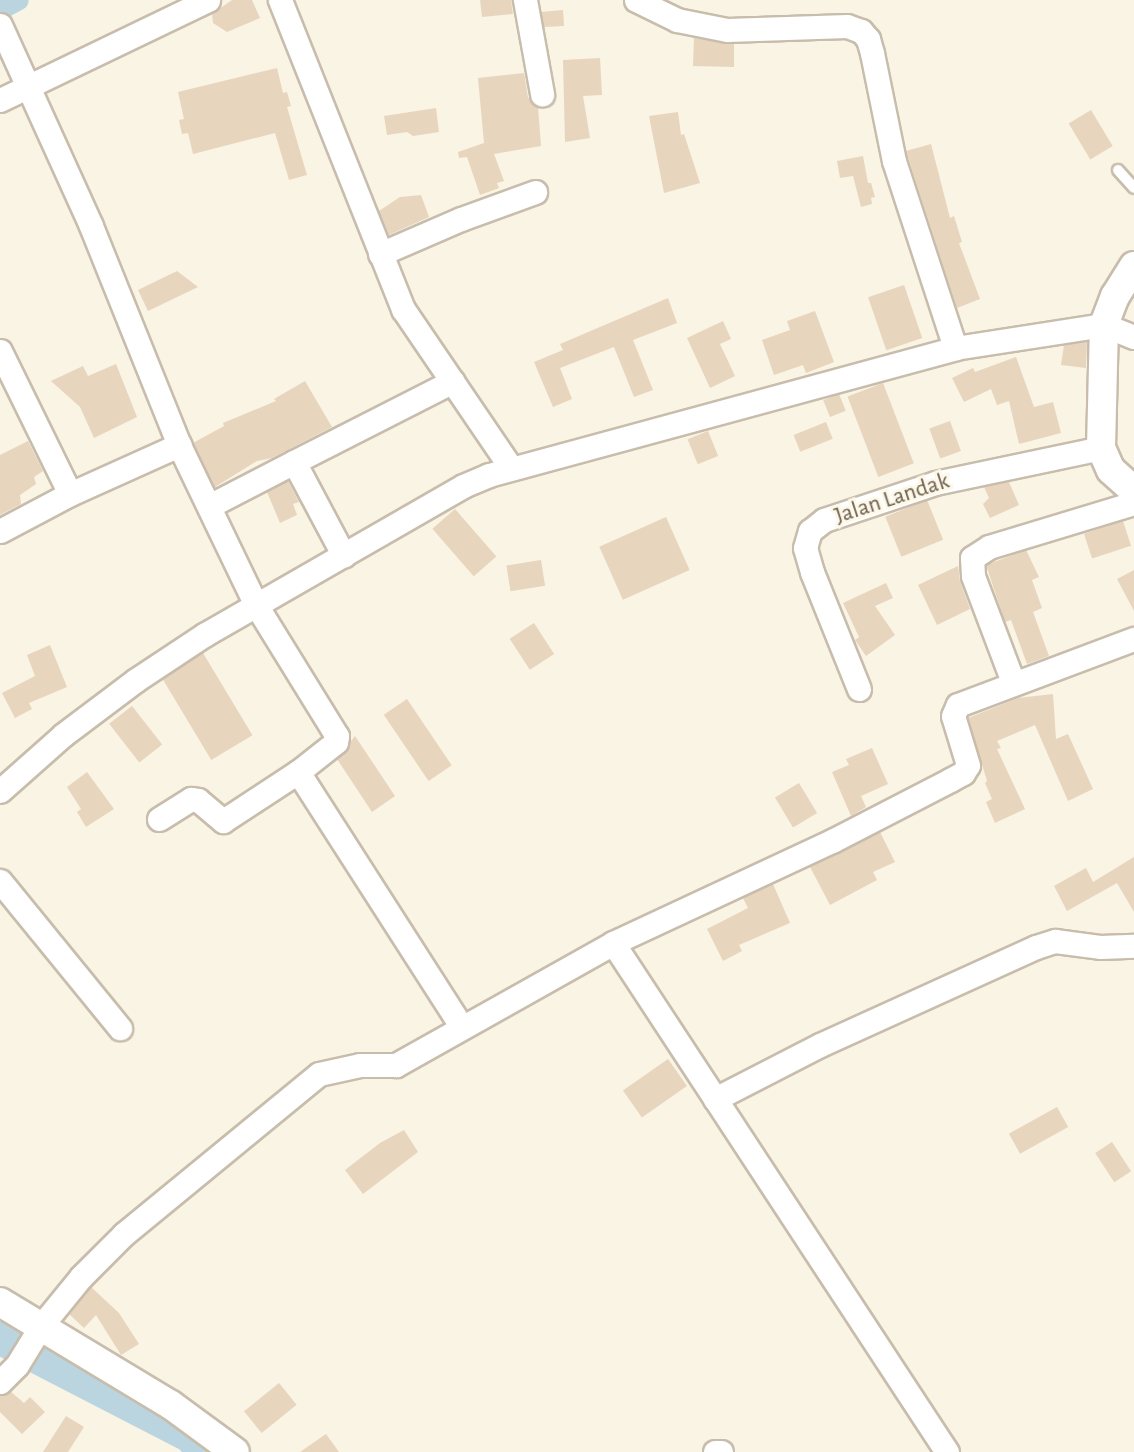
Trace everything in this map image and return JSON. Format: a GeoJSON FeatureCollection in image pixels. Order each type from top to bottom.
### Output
{"type":"FeatureCollection","features":[{"type":"Feature","properties":{"kind":"street"},"geometry":{"type":"LineString","coordinates":[[0,100],[23,79],[208,0]]}},
{"type":"Feature","properties":{"kind":"street"},"geometry":{"type":"LineString","coordinates":[[280,0],[403,309],[511,468]]}},
{"type":"Feature","properties":{"kind":"street"},"geometry":{"type":"LineString","coordinates":[[525,0],[542,94]]}},
{"type":"Feature","properties":{"kind":"street"},"geometry":{"type":"LineString","coordinates":[[636,0],[677,20],[727,30],[847,26],[861,31],[868,39],[872,53],[894,161],[955,348]]}},
{"type":"Feature","properties":{"kind":"street"},"geometry":{"type":"LineString","coordinates":[[0,25],[91,226],[179,445],[211,505],[256,605],[337,736],[336,742],[298,772],[223,821],[198,800],[191,799],[159,819]]}},
{"type":"Feature","properties":{"kind":"street"},"geometry":{"type":"LineString","coordinates":[[380,254],[461,219],[535,192]]}},
{"type":"Feature","properties":{"kind":"street"},"geometry":{"type":"LineString","coordinates":[[1134,266],[1115,296],[1104,326],[1101,448],[1111,470],[1134,492]]}},
{"type":"Feature","properties":{"kind":"street"},"geometry":{"type":"LineString","coordinates":[[0,790],[63,736],[136,680],[256,605],[463,486],[511,468],[676,426],[955,348],[1104,326],[1134,337]]}},
{"type":"Feature","properties":{"kind":"street"},"geometry":{"type":"LineString","coordinates":[[0,351],[70,494]]}},
{"type":"Feature","properties":{"kind":"street"},"geometry":{"type":"LineString","coordinates":[[211,505],[453,380]]}},
{"type":"Feature","properties":{"kind":"street"},"geometry":{"type":"LineString","coordinates":[[0,531],[70,494],[179,445]]}},
{"type":"Feature","properties":{"kind":"street","name":"Jalan Landak"},"geometry":{"type":"LineString","coordinates":[[859,690],[811,572],[805,548],[810,531],[835,516],[935,483],[1101,448]]}},
{"type":"Feature","properties":{"kind":"street"},"geometry":{"type":"LineString","coordinates":[[294,462],[344,556]]}},
{"type":"Feature","properties":{"kind":"street"},"geometry":{"type":"LineString","coordinates":[[1013,682],[974,576],[972,558],[989,547],[1134,503]]}},
{"type":"Feature","properties":{"kind":"street"},"geometry":{"type":"LineString","coordinates":[[0,1382],[21,1360],[38,1330],[80,1277],[124,1234],[319,1074],[360,1065],[381,1068],[397,1065],[613,943],[832,841],[963,773],[968,765],[953,711],[958,705],[1013,682],[1134,639]]}},
{"type":"Feature","properties":{"kind":"street"},"geometry":{"type":"LineString","coordinates":[[298,772],[462,1027]]}},
{"type":"Feature","properties":{"kind":"street"},"geometry":{"type":"LineString","coordinates":[[0,881],[121,1028]]}},
{"type":"Feature","properties":{"kind":"street"},"geometry":{"type":"LineString","coordinates":[[715,1099],[820,1045],[1036,947],[1055,941],[1100,947],[1134,946]]}},
{"type":"Feature","properties":{"kind":"street"},"geometry":{"type":"LineString","coordinates":[[613,943],[947,1452]]}},
{"type":"Feature","properties":{"kind":"street"},"geometry":{"type":"LineString","coordinates":[[0,1302],[38,1330],[171,1405],[235,1452]]}},
{"type":"Feature","properties":{"kind":"street"},"geometry":{"type":"LineString","coordinates":[[715,1452],[720,1452]]}},
{"type":"Feature","properties":{"kind":"lane"},"geometry":{"type":"LineString","coordinates":[[1118,170],[1134,188]]}},
{"type":"Feature","properties":{"kind":"building"},"geometry":{"type":"Polygon","coordinates":[[[232,0],[252,0],[260,18],[227,32],[213,23],[212,14],[232,0]]]}},
{"type":"Feature","properties":{"kind":"building"},"geometry":{"type":"Polygon","coordinates":[[[480,0],[511,0],[513,14],[482,17],[480,0]]]}},
{"type":"Feature","properties":{"kind":"building"},"geometry":{"type":"Polygon","coordinates":[[[563,10],[564,26],[544,27],[541,12],[563,10]]]}},
{"type":"Feature","properties":{"kind":"building"},"geometry":{"type":"Polygon","coordinates":[[[694,38],[734,44],[734,67],[693,66],[694,38]]]}},
{"type":"Feature","properties":{"kind":"building"},"geometry":{"type":"Polygon","coordinates":[[[600,58],[602,95],[583,96],[590,138],[565,142],[563,60],[600,58]]]}},
{"type":"Feature","properties":{"kind":"building"},"geometry":{"type":"Polygon","coordinates":[[[277,68],[283,93],[287,92],[291,106],[287,107],[307,175],[289,180],[275,133],[193,154],[188,133],[182,134],[179,120],[184,119],[178,92],[277,68]]]}},
{"type":"Feature","properties":{"kind":"building"},"geometry":{"type":"Polygon","coordinates":[[[524,73],[528,97],[538,107],[541,146],[494,154],[504,181],[497,183],[499,188],[480,195],[467,157],[459,158],[458,152],[484,143],[478,78],[524,73]]]}},
{"type":"Feature","properties":{"kind":"building"},"geometry":{"type":"Polygon","coordinates":[[[436,108],[439,132],[413,136],[407,132],[387,135],[384,116],[436,108]]]}},
{"type":"Feature","properties":{"kind":"building"},"geometry":{"type":"Polygon","coordinates":[[[1091,110],[1113,146],[1090,159],[1069,123],[1091,110]]]}},
{"type":"Feature","properties":{"kind":"building"},"geometry":{"type":"Polygon","coordinates":[[[678,112],[681,135],[684,134],[700,183],[664,193],[649,116],[678,112]]]}},
{"type":"Feature","properties":{"kind":"building"},"geometry":{"type":"Polygon","coordinates":[[[931,144],[950,218],[954,216],[962,242],[959,243],[980,299],[957,308],[906,151],[931,144]]]}},
{"type":"Feature","properties":{"kind":"building"},"geometry":{"type":"Polygon","coordinates":[[[863,156],[868,183],[871,183],[875,197],[871,198],[872,204],[861,207],[853,176],[840,178],[837,161],[863,156]]]}},
{"type":"Feature","properties":{"kind":"building"},"geometry":{"type":"Polygon","coordinates":[[[421,195],[429,217],[389,235],[379,211],[400,197],[421,195]]]}},
{"type":"Feature","properties":{"kind":"building"},"geometry":{"type":"Polygon","coordinates":[[[177,271],[198,287],[148,311],[138,290],[177,271]]]}},
{"type":"Feature","properties":{"kind":"building"},"geometry":{"type":"Polygon","coordinates":[[[904,285],[922,338],[886,350],[868,297],[904,285]]]}},
{"type":"Feature","properties":{"kind":"building"},"geometry":{"type":"Polygon","coordinates":[[[668,298],[677,323],[633,340],[653,390],[634,397],[614,347],[560,368],[572,399],[553,407],[534,362],[563,350],[560,344],[668,298]]]}},
{"type":"Feature","properties":{"kind":"building"},"geometry":{"type":"Polygon","coordinates":[[[815,311],[834,362],[806,373],[803,365],[774,375],[762,340],[790,330],[787,321],[815,311]]]}},
{"type":"Feature","properties":{"kind":"building"},"geometry":{"type":"Polygon","coordinates":[[[723,321],[731,339],[720,344],[735,376],[710,388],[687,338],[723,321]]]}},
{"type":"Feature","properties":{"kind":"building"},"geometry":{"type":"Polygon","coordinates":[[[1087,342],[1086,368],[1061,365],[1064,345],[1087,342]]]}},
{"type":"Feature","properties":{"kind":"building"},"geometry":{"type":"Polygon","coordinates":[[[1016,357],[1034,407],[1053,402],[1061,433],[1019,444],[1009,401],[997,405],[991,389],[964,402],[952,378],[973,368],[975,372],[1016,357]]]}},
{"type":"Feature","properties":{"kind":"building"},"geometry":{"type":"Polygon","coordinates":[[[116,364],[137,417],[94,438],[80,407],[51,381],[83,366],[88,376],[116,364]]]}},
{"type":"Feature","properties":{"kind":"building"},"geometry":{"type":"Polygon","coordinates":[[[305,381],[332,427],[272,458],[257,461],[215,487],[193,443],[224,426],[223,423],[276,401],[274,399],[305,381]]]}},
{"type":"Feature","properties":{"kind":"building"},"geometry":{"type":"Polygon","coordinates":[[[883,383],[914,463],[878,477],[848,397],[883,383]]]}},
{"type":"Feature","properties":{"kind":"building"},"geometry":{"type":"Polygon","coordinates":[[[839,394],[846,411],[830,417],[823,400],[839,394]]]}},
{"type":"Feature","properties":{"kind":"building"},"geometry":{"type":"Polygon","coordinates":[[[950,421],[961,451],[940,459],[929,429],[950,421]]]}},
{"type":"Feature","properties":{"kind":"building"},"geometry":{"type":"Polygon","coordinates":[[[826,422],[833,439],[800,452],[794,435],[826,422]]]}},
{"type":"Feature","properties":{"kind":"building"},"geometry":{"type":"Polygon","coordinates":[[[708,431],[718,456],[698,464],[688,439],[708,431]]]}},
{"type":"Feature","properties":{"kind":"building"},"geometry":{"type":"Polygon","coordinates":[[[28,441],[43,471],[34,477],[36,484],[20,495],[21,504],[0,515],[0,455],[28,441]]]}},
{"type":"Feature","properties":{"kind":"building"},"geometry":{"type":"Polygon","coordinates":[[[288,481],[299,502],[293,504],[297,515],[280,523],[267,492],[288,481]]]}},
{"type":"Feature","properties":{"kind":"building"},"geometry":{"type":"Polygon","coordinates":[[[1009,482],[1019,505],[990,518],[983,504],[989,498],[984,487],[1009,482]]]}},
{"type":"Feature","properties":{"kind":"building"},"geometry":{"type":"Polygon","coordinates":[[[927,500],[943,540],[901,557],[885,517],[927,500]]]}},
{"type":"Feature","properties":{"kind":"building"},"geometry":{"type":"Polygon","coordinates":[[[455,509],[496,557],[474,576],[432,529],[455,509]]]}},
{"type":"Feature","properties":{"kind":"building"},"geometry":{"type":"Polygon","coordinates":[[[666,517],[690,570],[623,600],[599,547],[666,517]]]}},
{"type":"Feature","properties":{"kind":"building"},"geometry":{"type":"Polygon","coordinates":[[[1123,521],[1131,546],[1092,558],[1084,534],[1123,521]]]}},
{"type":"Feature","properties":{"kind":"building"},"geometry":{"type":"Polygon","coordinates":[[[1026,550],[1039,577],[1032,580],[1042,608],[1033,612],[1049,656],[1027,664],[1011,620],[1005,622],[986,565],[1026,550]]]}},
{"type":"Feature","properties":{"kind":"building"},"geometry":{"type":"Polygon","coordinates":[[[541,560],[545,586],[510,591],[506,565],[541,560]]]}},
{"type":"Feature","properties":{"kind":"building"},"geometry":{"type":"Polygon","coordinates":[[[958,566],[960,581],[970,609],[937,625],[918,585],[958,566]]]}},
{"type":"Feature","properties":{"kind":"building"},"geometry":{"type":"Polygon","coordinates":[[[1134,570],[1134,611],[1117,579],[1134,570]]]}},
{"type":"Feature","properties":{"kind":"building"},"geometry":{"type":"Polygon","coordinates":[[[886,583],[893,598],[875,606],[895,635],[866,656],[855,640],[859,637],[843,603],[886,583]]]}},
{"type":"Feature","properties":{"kind":"building"},"geometry":{"type":"Polygon","coordinates":[[[534,623],[554,654],[530,670],[510,639],[534,623]]]}},
{"type":"Feature","properties":{"kind":"building"},"geometry":{"type":"Polygon","coordinates":[[[50,645],[67,687],[29,703],[32,709],[15,718],[2,693],[35,676],[27,655],[50,645]]]}},
{"type":"Feature","properties":{"kind":"building"},"geometry":{"type":"Polygon","coordinates":[[[203,653],[252,735],[211,760],[162,678],[203,653]]]}},
{"type":"Feature","properties":{"kind":"building"},"geometry":{"type":"Polygon","coordinates":[[[1053,694],[1056,739],[1068,734],[1093,789],[1068,801],[1035,725],[997,741],[1001,748],[997,749],[1025,809],[995,823],[986,802],[992,799],[985,783],[987,781],[968,718],[1018,698],[1053,694]]]}},
{"type":"Feature","properties":{"kind":"building"},"geometry":{"type":"Polygon","coordinates":[[[407,699],[452,765],[429,781],[384,715],[407,699]]]}},
{"type":"Feature","properties":{"kind":"building"},"geometry":{"type":"Polygon","coordinates":[[[132,706],[162,745],[139,762],[109,724],[132,706]]]}},
{"type":"Feature","properties":{"kind":"building"},"geometry":{"type":"Polygon","coordinates":[[[355,736],[395,796],[372,812],[337,759],[355,736]]]}},
{"type":"Feature","properties":{"kind":"building"},"geometry":{"type":"Polygon","coordinates":[[[872,748],[888,784],[861,796],[866,807],[851,816],[832,772],[849,765],[846,759],[872,748]]]}},
{"type":"Feature","properties":{"kind":"building"},"geometry":{"type":"Polygon","coordinates":[[[87,772],[114,809],[86,827],[77,812],[81,809],[67,787],[87,772]]]}},
{"type":"Feature","properties":{"kind":"building"},"geometry":{"type":"Polygon","coordinates":[[[799,783],[817,813],[793,827],[775,797],[799,783]]]}},
{"type":"Feature","properties":{"kind":"building"},"geometry":{"type":"Polygon","coordinates":[[[880,832],[895,862],[873,872],[877,880],[830,905],[810,867],[880,832]]]}},
{"type":"Feature","properties":{"kind":"building"},"geometry":{"type":"Polygon","coordinates":[[[1134,857],[1134,912],[1117,883],[1067,911],[1054,886],[1086,868],[1093,882],[1134,857]]]}},
{"type":"Feature","properties":{"kind":"building"},"geometry":{"type":"Polygon","coordinates":[[[773,884],[790,923],[739,945],[742,951],[723,961],[707,929],[748,908],[743,898],[773,884]]]}},
{"type":"Feature","properties":{"kind":"building"},"geometry":{"type":"Polygon","coordinates":[[[668,1059],[687,1086],[642,1118],[623,1091],[668,1059]]]}},
{"type":"Feature","properties":{"kind":"building"},"geometry":{"type":"Polygon","coordinates":[[[1057,1107],[1068,1127],[1020,1154],[1009,1134],[1057,1107]]]}},
{"type":"Feature","properties":{"kind":"building"},"geometry":{"type":"Polygon","coordinates":[[[404,1130],[418,1152],[363,1194],[345,1170],[380,1143],[404,1130]]]}},
{"type":"Feature","properties":{"kind":"building"},"geometry":{"type":"Polygon","coordinates":[[[1112,1142],[1131,1171],[1114,1182],[1095,1153],[1112,1142]]]}},
{"type":"Feature","properties":{"kind":"building"},"geometry":{"type":"Polygon","coordinates":[[[91,1287],[119,1313],[139,1344],[121,1355],[96,1315],[84,1328],[69,1314],[91,1287]]]}},
{"type":"Feature","properties":{"kind":"building"},"geometry":{"type":"Polygon","coordinates":[[[279,1383],[297,1405],[262,1433],[244,1411],[279,1383]]]}},
{"type":"Feature","properties":{"kind":"building"},"geometry":{"type":"Polygon","coordinates":[[[10,1391],[24,1403],[30,1397],[45,1412],[22,1434],[0,1412],[0,1396],[10,1391]]]}},
{"type":"Feature","properties":{"kind":"building"},"geometry":{"type":"Polygon","coordinates":[[[66,1416],[84,1427],[68,1452],[43,1452],[66,1416]]]}},
{"type":"Feature","properties":{"kind":"building"},"geometry":{"type":"Polygon","coordinates":[[[326,1434],[339,1452],[300,1452],[326,1434]]]}},
{"type":"Feature","properties":{"kind":"waterway"},"geometry":{"type":"LineString","coordinates":[[0,10],[19,0]]}},
{"type":"Feature","properties":{"kind":"waterway"},"geometry":{"type":"LineString","coordinates":[[0,1338],[190,1436],[203,1452]]}}]}
